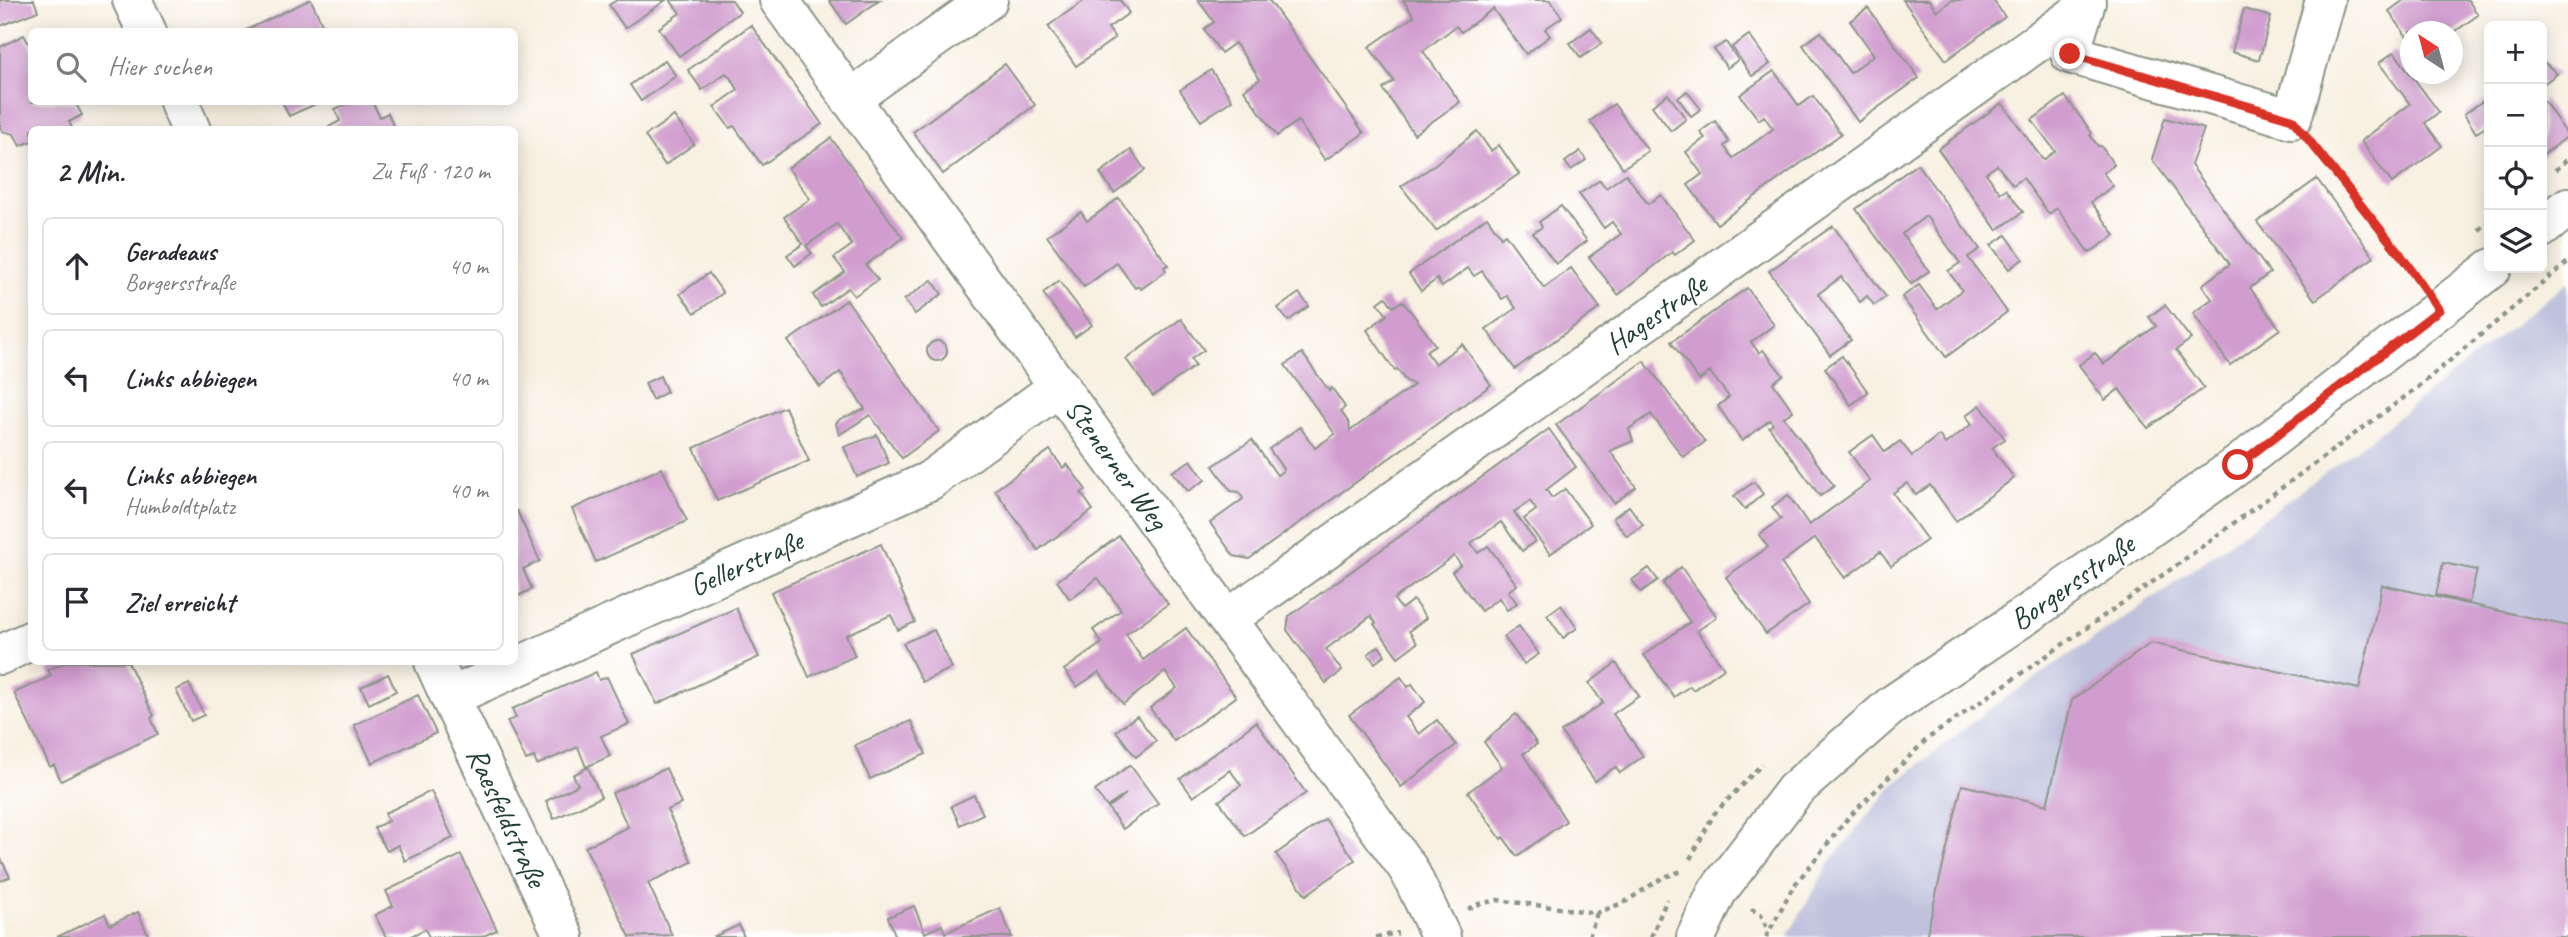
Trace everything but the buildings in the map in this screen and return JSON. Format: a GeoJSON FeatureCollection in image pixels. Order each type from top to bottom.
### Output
{"type":"FeatureCollection","features":[{"type":"Feature","properties":{"kind":"street"},"geometry":{"type":"LineString","coordinates":[[132,0],[145,28]]}},
{"type":"Feature","properties":{"kind":"street","name":"Stenerner Weg"},"geometry":{"type":"LineString","coordinates":[[779,0],[1409,870],[1441,937]]}},
{"type":"Feature","properties":{"kind":"street"},"geometry":{"type":"LineString","coordinates":[[850,99],[988,0]]}},
{"type":"Feature","properties":{"kind":"street"},"geometry":{"type":"LineString","coordinates":[[2085,5],[2070,54],[2292,119],[2325,0]]}},
{"type":"Feature","properties":{"kind":"street","name":"Hagestraße"},"geometry":{"type":"LineString","coordinates":[[1229,618],[2085,5]]}},
{"type":"Feature","properties":{"kind":"street"},"geometry":{"type":"LineString","coordinates":[[180,105],[189,126]]}},
{"type":"Feature","properties":{"kind":"street"},"geometry":{"type":"LineString","coordinates":[[2547,224],[2568,207]]}},
{"type":"Feature","properties":{"kind":"street","name":"Borgersstraße"},"geometry":{"type":"LineString","coordinates":[[1696,937],[1717,892],[1795,790],[1892,705],[2038,607],[2238,465],[2486,273]]}},
{"type":"Feature","properties":{"kind":"street","name":"Gellerstraße"},"geometry":{"type":"LineString","coordinates":[[450,696],[929,481],[1060,386]]}},
{"type":"Feature","properties":{"kind":"street"},"geometry":{"type":"LineString","coordinates":[[0,655],[28,642]]}},
{"type":"Feature","properties":{"kind":"street"},"geometry":{"type":"LineString","coordinates":[[436,665],[450,696]]}},
{"type":"Feature","properties":{"kind":"street","name":"Raesfeldstraße"},"geometry":{"type":"LineString","coordinates":[[450,696],[564,937]]}},
{"type":"Feature","properties":{"kind":"path"},"geometry":{"type":"LineString","coordinates":[[2292,119],[2400,254],[2439,310]]}},
{"type":"Feature","properties":{"kind":"path"},"geometry":{"type":"LineString","coordinates":[[1766,937],[1793,887],[1848,818],[1927,739],[2177,565],[2417,388],[2568,262]]}},
{"type":"Feature","properties":{"kind":"path"},"geometry":{"type":"LineString","coordinates":[[1590,937],[1597,914]]}},
{"type":"Feature","properties":{"kind":"shaded area"},"geometry":{"type":"Polygon","coordinates":[[[2568,282],[2568,937],[1787,937],[1832,859],[1893,785],[1988,710],[2169,587],[2355,451],[2568,282]]]}},
{"type":"Feature","properties":{"kind":"route"},"geometry":{"type":"LineString","coordinates":[[2070,54],[2292,119],[2400,254],[2439,310],[2238,465]]}}]}
